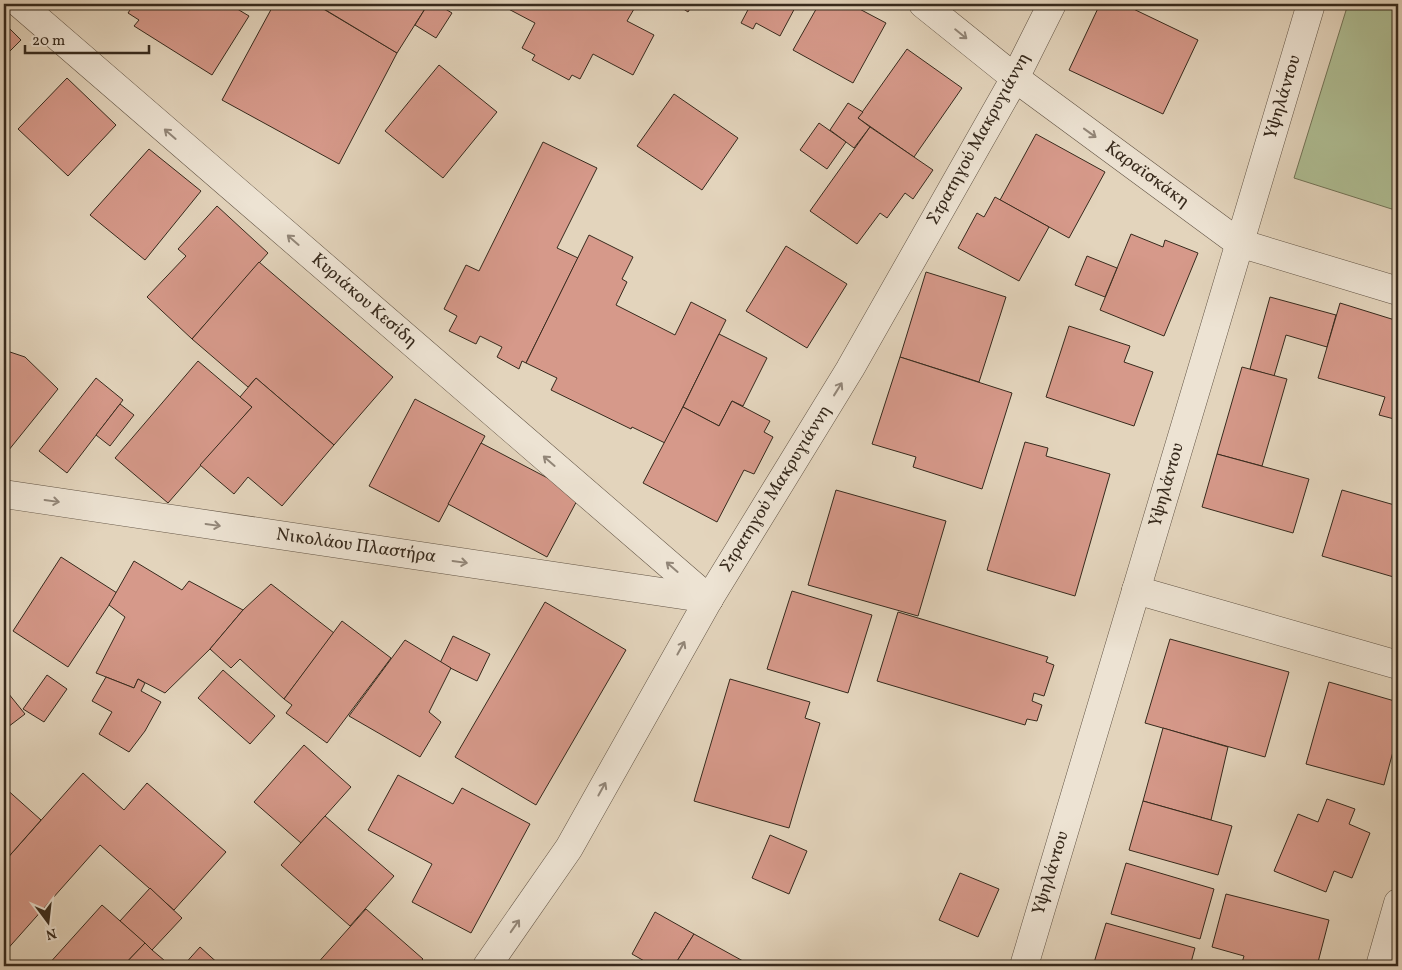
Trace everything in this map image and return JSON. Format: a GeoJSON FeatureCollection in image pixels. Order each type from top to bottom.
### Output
{"type":"FeatureCollection","features":[{"type":"Feature","properties":{"kind":"street","name":"Κυριάκου Κεσίδη"},"geometry":{"type":"LineString","coordinates":[[20,4],[709,599]]}},
{"type":"Feature","properties":{"kind":"street","name":"Καραϊσκάκη"},"geometry":{"type":"LineString","coordinates":[[924,4],[1015,78],[1239,243],[1398,291]]}},
{"type":"Feature","properties":{"kind":"street","name":"Στρατηγού Μακρυγιάννη"},"geometry":{"type":"LineString","coordinates":[[487,966],[569,848],[709,599],[850,369],[1015,78],[1052,4]]}},
{"type":"Feature","properties":{"kind":"street","name":"Υψηλάντου"},"geometry":{"type":"LineString","coordinates":[[1024,966],[1311,4]]}},
{"type":"Feature","properties":{"kind":"street","name":"Νικολάου Πλαστήρα"},"geometry":{"type":"LineString","coordinates":[[4,494],[709,599]]}},
{"type":"Feature","properties":{"kind":"street"},"geometry":{"type":"LineString","coordinates":[[1136,590],[1398,665]]}},
{"type":"Feature","properties":{"kind":"street"},"geometry":{"type":"LineString","coordinates":[[1380,966],[1398,903]]}},
{"type":"Feature","properties":{"kind":"green space"},"geometry":{"type":"Polygon","coordinates":[[[1348,4],[1398,4],[1398,211],[1294,178],[1348,4]]]}},
{"type":"Feature","properties":{"kind":"building"},"geometry":{"type":"Polygon","coordinates":[[[134,4],[229,4],[249,16],[212,75],[134,26],[139,20],[128,13],[134,4]]]}},
{"type":"Feature","properties":{"kind":"building"},"geometry":{"type":"Polygon","coordinates":[[[274,4],[315,4],[397,53],[339,164],[222,100],[274,4]]]}},
{"type":"Feature","properties":{"kind":"building"},"geometry":{"type":"Polygon","coordinates":[[[320,4],[428,4],[397,53],[319,6],[320,4]]]}},
{"type":"Feature","properties":{"kind":"building"},"geometry":{"type":"Polygon","coordinates":[[[428,4],[437,4],[452,13],[436,38],[415,25],[428,4]]]}},
{"type":"Feature","properties":{"kind":"building"},"geometry":{"type":"Polygon","coordinates":[[[499,4],[596,4],[602,7],[604,4],[624,4],[634,9],[627,21],[654,35],[633,75],[593,54],[580,79],[572,75],[569,80],[532,60],[535,55],[522,48],[535,23],[499,4]]]}},
{"type":"Feature","properties":{"kind":"building"},"geometry":{"type":"Polygon","coordinates":[[[676,4],[693,4],[688,12],[676,4]]]}},
{"type":"Feature","properties":{"kind":"building"},"geometry":{"type":"Polygon","coordinates":[[[751,4],[797,4],[780,36],[756,23],[753,29],[741,23],[751,4]]]}},
{"type":"Feature","properties":{"kind":"building"},"geometry":{"type":"Polygon","coordinates":[[[819,4],[850,4],[886,23],[853,83],[793,50],[819,4]]]}},
{"type":"Feature","properties":{"kind":"building"},"geometry":{"type":"Polygon","coordinates":[[[1100,4],[1123,4],[1198,40],[1163,114],[1069,70],[1100,4]]]}},
{"type":"Feature","properties":{"kind":"building"},"geometry":{"type":"Polygon","coordinates":[[[4,23],[21,40],[4,57],[4,23]]]}},
{"type":"Feature","properties":{"kind":"building"},"geometry":{"type":"Polygon","coordinates":[[[907,49],[962,88],[914,157],[858,118],[907,49]]]}},
{"type":"Feature","properties":{"kind":"building"},"geometry":{"type":"Polygon","coordinates":[[[439,65],[497,112],[443,178],[385,131],[439,65]]]}},
{"type":"Feature","properties":{"kind":"building"},"geometry":{"type":"Polygon","coordinates":[[[67,78],[116,125],[68,176],[18,129],[67,78]]]}},
{"type":"Feature","properties":{"kind":"building"},"geometry":{"type":"Polygon","coordinates":[[[674,94],[738,138],[702,190],[637,146],[674,94]]]}},
{"type":"Feature","properties":{"kind":"building"},"geometry":{"type":"Polygon","coordinates":[[[848,103],[863,112],[858,118],[870,127],[854,148],[830,130],[848,103]]]}},
{"type":"Feature","properties":{"kind":"building"},"geometry":{"type":"Polygon","coordinates":[[[819,123],[846,142],[827,169],[800,150],[819,123]]]}},
{"type":"Feature","properties":{"kind":"building"},"geometry":{"type":"Polygon","coordinates":[[[870,127],[933,170],[913,199],[905,193],[887,218],[880,213],[857,244],[810,211],[870,127]]]}},
{"type":"Feature","properties":{"kind":"building"},"geometry":{"type":"Polygon","coordinates":[[[1036,134],[1105,172],[1069,238],[1000,200],[1036,134]]]}},
{"type":"Feature","properties":{"kind":"building"},"geometry":{"type":"Polygon","coordinates":[[[543,142],[597,168],[557,248],[578,258],[526,363],[522,361],[519,369],[497,357],[502,347],[480,336],[476,344],[449,331],[457,316],[444,309],[466,265],[479,271],[543,142]]]}},
{"type":"Feature","properties":{"kind":"building"},"geometry":{"type":"Polygon","coordinates":[[[149,149],[201,191],[145,260],[90,215],[149,149]]]}},
{"type":"Feature","properties":{"kind":"building"},"geometry":{"type":"Polygon","coordinates":[[[995,197],[1049,227],[1019,281],[958,248],[977,213],[984,217],[995,197]]]}},
{"type":"Feature","properties":{"kind":"building"},"geometry":{"type":"Polygon","coordinates":[[[217,206],[268,253],[192,339],[147,297],[186,256],[178,249],[217,206]]]}},
{"type":"Feature","properties":{"kind":"building"},"geometry":{"type":"Polygon","coordinates":[[[1131,234],[1163,247],[1165,240],[1198,253],[1164,336],[1100,310],[1131,234]]]}},
{"type":"Feature","properties":{"kind":"building"},"geometry":{"type":"Polygon","coordinates":[[[589,235],[633,257],[622,279],[627,282],[616,305],[675,335],[691,302],[726,320],[665,443],[632,427],[631,429],[551,390],[557,378],[526,363],[589,235]]]}},
{"type":"Feature","properties":{"kind":"building"},"geometry":{"type":"Polygon","coordinates":[[[786,246],[847,284],[807,348],[746,311],[786,246]]]}},
{"type":"Feature","properties":{"kind":"building"},"geometry":{"type":"Polygon","coordinates":[[[1087,256],[1117,268],[1105,297],[1075,285],[1087,256]]]}},
{"type":"Feature","properties":{"kind":"building"},"geometry":{"type":"Polygon","coordinates":[[[259,262],[393,377],[334,445],[256,378],[248,387],[192,339],[259,262]]]}},
{"type":"Feature","properties":{"kind":"building"},"geometry":{"type":"Polygon","coordinates":[[[926,272],[1006,297],[979,382],[900,357],[926,272]]]}},
{"type":"Feature","properties":{"kind":"building"},"geometry":{"type":"Polygon","coordinates":[[[1270,297],[1336,315],[1327,347],[1286,335],[1274,376],[1250,369],[1270,297]]]}},
{"type":"Feature","properties":{"kind":"building"},"geometry":{"type":"Polygon","coordinates":[[[1340,303],[1398,321],[1398,420],[1379,415],[1385,397],[1318,378],[1340,303]]]}},
{"type":"Feature","properties":{"kind":"building"},"geometry":{"type":"Polygon","coordinates":[[[1069,326],[1130,346],[1124,362],[1153,372],[1134,426],[1046,397],[1069,326]]]}},
{"type":"Feature","properties":{"kind":"building"},"geometry":{"type":"Polygon","coordinates":[[[719,334],[767,358],[743,406],[732,401],[719,426],[683,407],[719,334]]]}},
{"type":"Feature","properties":{"kind":"building"},"geometry":{"type":"Polygon","coordinates":[[[4,350],[25,357],[58,389],[4,456],[4,350]]]}},
{"type":"Feature","properties":{"kind":"building"},"geometry":{"type":"Polygon","coordinates":[[[900,357],[1012,393],[982,489],[913,467],[916,457],[872,444],[900,357]]]}},
{"type":"Feature","properties":{"kind":"building"},"geometry":{"type":"Polygon","coordinates":[[[198,361],[252,407],[168,503],[115,458],[198,361]]]}},
{"type":"Feature","properties":{"kind":"building"},"geometry":{"type":"Polygon","coordinates":[[[1242,367],[1287,379],[1262,466],[1217,454],[1242,367]]]}},
{"type":"Feature","properties":{"kind":"building"},"geometry":{"type":"Polygon","coordinates":[[[96,378],[123,400],[67,473],[39,451],[96,378]]]}},
{"type":"Feature","properties":{"kind":"building"},"geometry":{"type":"Polygon","coordinates":[[[256,378],[334,445],[282,506],[248,477],[234,494],[200,465],[252,407],[240,397],[256,378]]]}},
{"type":"Feature","properties":{"kind":"building"},"geometry":{"type":"Polygon","coordinates":[[[415,399],[485,436],[439,522],[369,486],[415,399]]]}},
{"type":"Feature","properties":{"kind":"building"},"geometry":{"type":"Polygon","coordinates":[[[732,401],[770,421],[764,432],[773,437],[754,474],[744,470],[717,522],[643,483],[683,407],[719,426],[732,401]]]}},
{"type":"Feature","properties":{"kind":"building"},"geometry":{"type":"Polygon","coordinates":[[[120,404],[134,415],[110,446],[96,435],[120,404]]]}},
{"type":"Feature","properties":{"kind":"building"},"geometry":{"type":"Polygon","coordinates":[[[1025,442],[1048,448],[1046,456],[1110,474],[1075,596],[987,570],[1025,442]]]}},
{"type":"Feature","properties":{"kind":"building"},"geometry":{"type":"Polygon","coordinates":[[[481,443],[580,495],[547,557],[448,504],[481,443]]]}},
{"type":"Feature","properties":{"kind":"building"},"geometry":{"type":"Polygon","coordinates":[[[1217,454],[1309,479],[1293,533],[1202,507],[1217,454]]]}},
{"type":"Feature","properties":{"kind":"building"},"geometry":{"type":"Polygon","coordinates":[[[836,490],[946,521],[918,616],[808,585],[836,490]]]}},
{"type":"Feature","properties":{"kind":"building"},"geometry":{"type":"Polygon","coordinates":[[[1342,490],[1398,506],[1397,578],[1322,556],[1342,490]]]}},
{"type":"Feature","properties":{"kind":"building"},"geometry":{"type":"Polygon","coordinates":[[[61,557],[117,593],[68,667],[13,631],[61,557]]]}},
{"type":"Feature","properties":{"kind":"building"},"geometry":{"type":"Polygon","coordinates":[[[134,561],[182,590],[189,581],[243,610],[210,649],[165,693],[138,679],[134,688],[96,673],[125,617],[109,605],[134,561]]]}},
{"type":"Feature","properties":{"kind":"building"},"geometry":{"type":"Polygon","coordinates":[[[271,584],[334,633],[284,699],[240,659],[231,668],[210,649],[243,610],[271,584]]]}},
{"type":"Feature","properties":{"kind":"building"},"geometry":{"type":"Polygon","coordinates":[[[792,591],[872,615],[848,693],[767,669],[792,591]]]}},
{"type":"Feature","properties":{"kind":"building"},"geometry":{"type":"Polygon","coordinates":[[[545,602],[626,650],[536,805],[455,757],[545,602]]]}},
{"type":"Feature","properties":{"kind":"building"},"geometry":{"type":"Polygon","coordinates":[[[898,612],[1048,657],[1046,662],[1054,665],[1044,696],[1034,693],[1032,701],[1042,705],[1037,721],[1027,719],[1025,725],[877,681],[898,612]]]}},
{"type":"Feature","properties":{"kind":"building"},"geometry":{"type":"Polygon","coordinates":[[[342,621],[391,658],[327,743],[286,713],[292,705],[284,699],[342,621]]]}},
{"type":"Feature","properties":{"kind":"building"},"geometry":{"type":"Polygon","coordinates":[[[453,636],[490,654],[477,681],[440,663],[453,636]]]}},
{"type":"Feature","properties":{"kind":"building"},"geometry":{"type":"Polygon","coordinates":[[[1170,639],[1289,672],[1265,757],[1145,723],[1170,639]]]}},
{"type":"Feature","properties":{"kind":"building"},"geometry":{"type":"Polygon","coordinates":[[[405,640],[451,668],[429,712],[441,722],[420,757],[349,716],[405,640]]]}},
{"type":"Feature","properties":{"kind":"building"},"geometry":{"type":"Polygon","coordinates":[[[223,670],[275,716],[250,744],[198,698],[223,670]]]}},
{"type":"Feature","properties":{"kind":"building"},"geometry":{"type":"Polygon","coordinates":[[[47,675],[67,689],[44,722],[23,709],[47,675]]]}},
{"type":"Feature","properties":{"kind":"building"},"geometry":{"type":"Polygon","coordinates":[[[106,677],[134,688],[138,679],[145,683],[141,691],[161,702],[145,731],[129,752],[99,734],[112,712],[92,701],[106,677]]]}},
{"type":"Feature","properties":{"kind":"building"},"geometry":{"type":"Polygon","coordinates":[[[730,679],[810,702],[805,718],[820,723],[789,828],[694,801],[730,679]]]}},
{"type":"Feature","properties":{"kind":"building"},"geometry":{"type":"Polygon","coordinates":[[[1329,682],[1398,702],[1398,733],[1384,785],[1306,764],[1329,682]]]}},
{"type":"Feature","properties":{"kind":"building"},"geometry":{"type":"Polygon","coordinates":[[[8,693],[25,714],[4,730],[4,696],[8,693]]]}},
{"type":"Feature","properties":{"kind":"building"},"geometry":{"type":"Polygon","coordinates":[[[1163,728],[1228,747],[1211,820],[1143,801],[1163,728]]]}},
{"type":"Feature","properties":{"kind":"building"},"geometry":{"type":"Polygon","coordinates":[[[304,745],[351,787],[301,843],[254,802],[304,745]]]}},
{"type":"Feature","properties":{"kind":"building"},"geometry":{"type":"Polygon","coordinates":[[[83,773],[124,810],[147,783],[226,852],[174,910],[100,845],[4,953],[4,862],[83,773]]]}},
{"type":"Feature","properties":{"kind":"building"},"geometry":{"type":"Polygon","coordinates":[[[398,775],[453,804],[462,788],[530,824],[471,933],[412,902],[432,864],[368,830],[398,775]]]}},
{"type":"Feature","properties":{"kind":"building"},"geometry":{"type":"Polygon","coordinates":[[[4,787],[41,820],[4,862],[4,787]]]}},
{"type":"Feature","properties":{"kind":"building"},"geometry":{"type":"Polygon","coordinates":[[[1327,799],[1355,809],[1349,824],[1370,833],[1352,878],[1334,871],[1326,892],[1274,871],[1298,814],[1318,822],[1327,799]]]}},
{"type":"Feature","properties":{"kind":"building"},"geometry":{"type":"Polygon","coordinates":[[[1143,801],[1232,826],[1218,875],[1129,850],[1143,801]]]}},
{"type":"Feature","properties":{"kind":"building"},"geometry":{"type":"Polygon","coordinates":[[[325,816],[394,876],[350,926],[281,865],[325,816]]]}},
{"type":"Feature","properties":{"kind":"building"},"geometry":{"type":"Polygon","coordinates":[[[770,835],[807,851],[789,894],[752,878],[770,835]]]}},
{"type":"Feature","properties":{"kind":"building"},"geometry":{"type":"Polygon","coordinates":[[[1126,863],[1214,889],[1200,939],[1111,914],[1126,863]]]}},
{"type":"Feature","properties":{"kind":"building"},"geometry":{"type":"Polygon","coordinates":[[[960,873],[999,889],[978,937],[939,920],[960,873]]]}},
{"type":"Feature","properties":{"kind":"building"},"geometry":{"type":"Polygon","coordinates":[[[150,888],[182,918],[152,950],[120,921],[150,888]]]}},
{"type":"Feature","properties":{"kind":"building"},"geometry":{"type":"Polygon","coordinates":[[[1226,894],[1329,920],[1317,966],[1241,966],[1244,956],[1212,947],[1226,894]]]}},
{"type":"Feature","properties":{"kind":"building"},"geometry":{"type":"Polygon","coordinates":[[[102,905],[145,943],[123,966],[47,966],[102,905]]]}},
{"type":"Feature","properties":{"kind":"building"},"geometry":{"type":"Polygon","coordinates":[[[366,909],[423,959],[416,966],[315,966],[366,909]]]}},
{"type":"Feature","properties":{"kind":"building"},"geometry":{"type":"Polygon","coordinates":[[[655,912],[694,934],[674,966],[653,966],[632,954],[655,912]]]}},
{"type":"Feature","properties":{"kind":"building"},"geometry":{"type":"Polygon","coordinates":[[[1106,923],[1195,948],[1190,966],[1093,966],[1106,923]]]}},
{"type":"Feature","properties":{"kind":"building"},"geometry":{"type":"Polygon","coordinates":[[[694,934],[752,966],[674,966],[694,934]]]}},
{"type":"Feature","properties":{"kind":"building"},"geometry":{"type":"Polygon","coordinates":[[[145,943],[152,950],[171,966],[123,966],[145,943]]]}},
{"type":"Feature","properties":{"kind":"building"},"geometry":{"type":"Polygon","coordinates":[[[200,947],[221,966],[183,966],[200,947]]]}}]}
